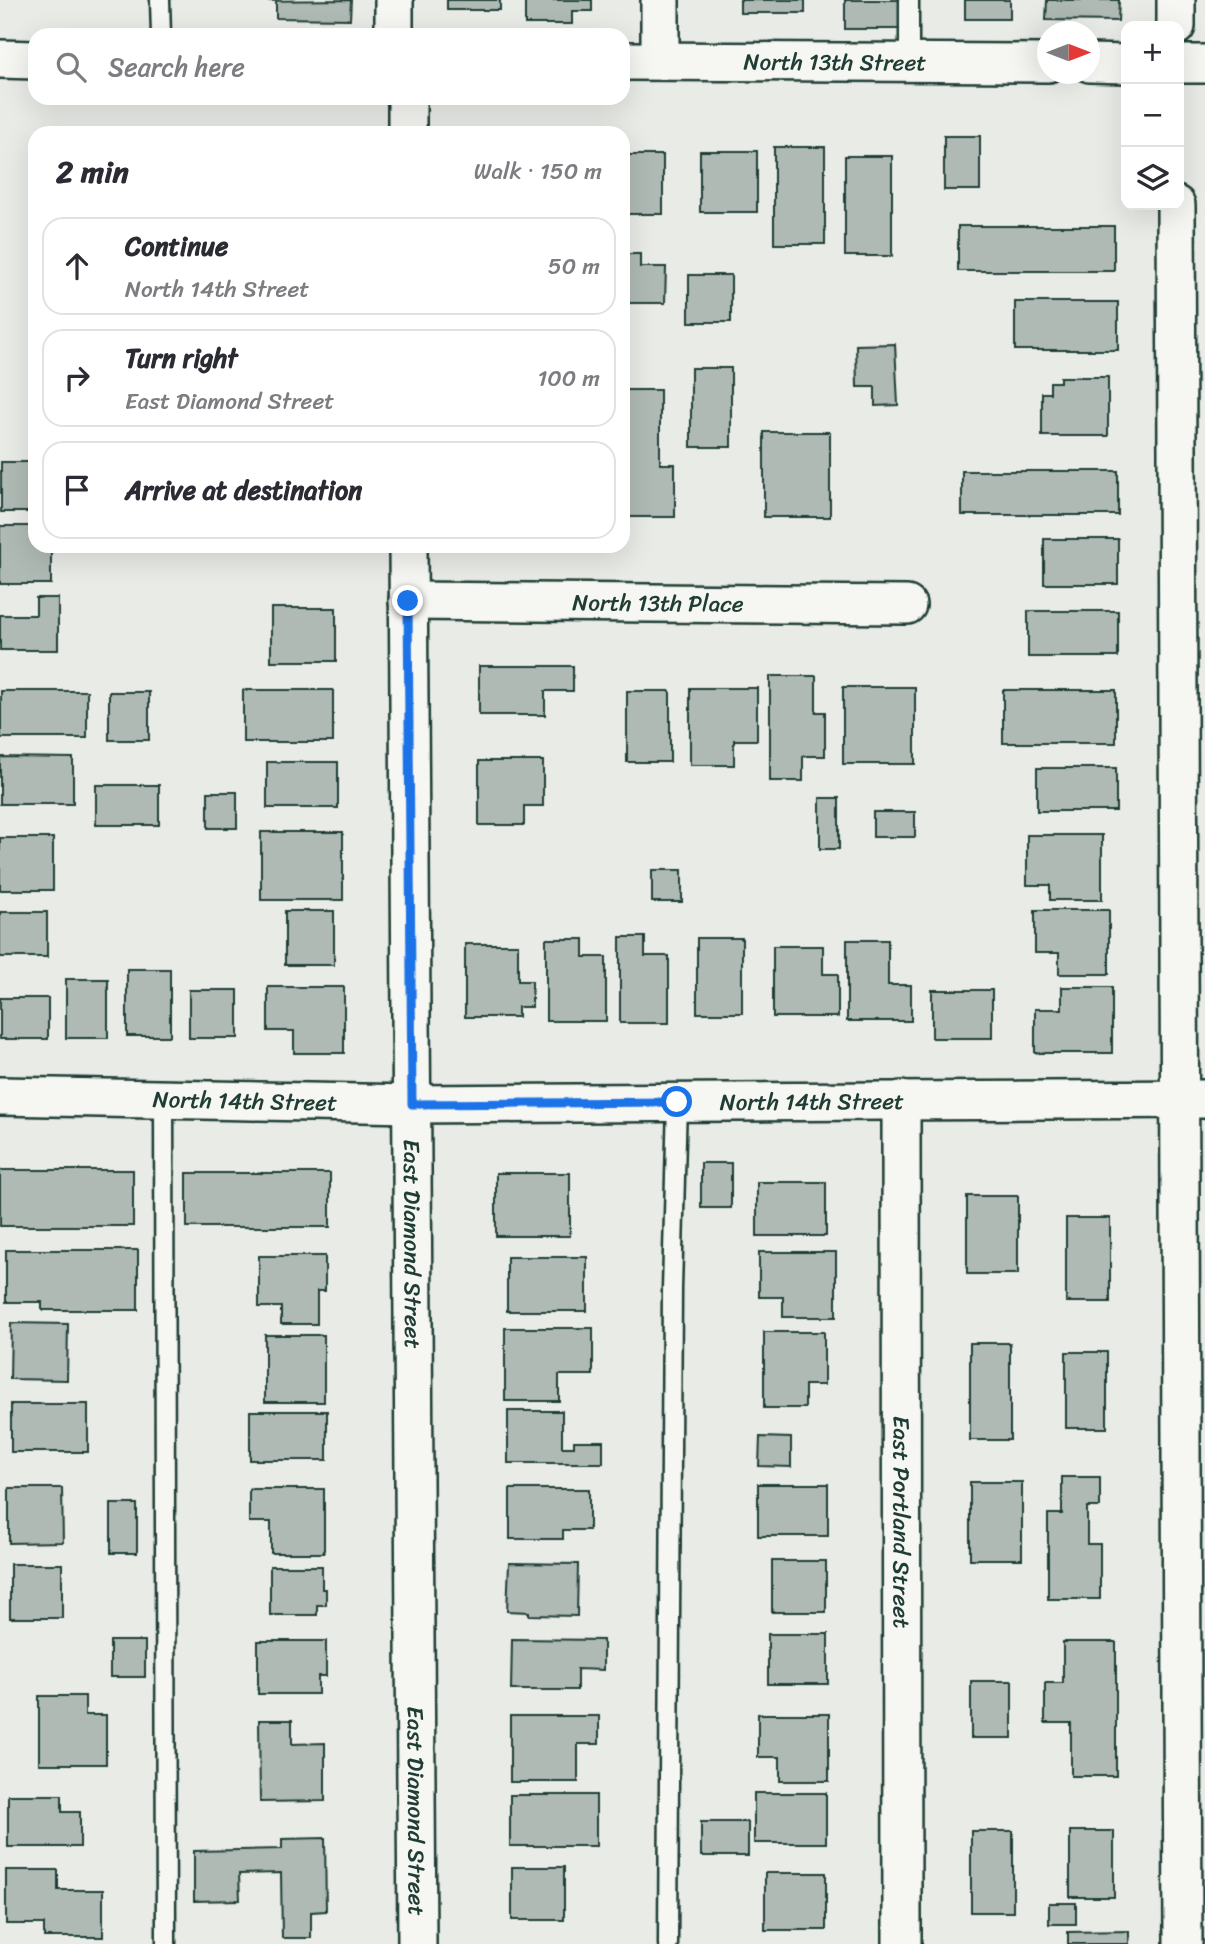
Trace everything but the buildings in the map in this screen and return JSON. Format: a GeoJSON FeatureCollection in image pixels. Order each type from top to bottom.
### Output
{"type":"FeatureCollection","features":[{"type":"Feature","properties":{"kind":"street"},"geometry":{"type":"LineString","coordinates":[[394,0],[394,28]]}},
{"type":"Feature","properties":{"kind":"street"},"geometry":{"type":"LineString","coordinates":[[660,0],[660,61]]}},
{"type":"Feature","properties":{"kind":"street"},"geometry":{"type":"LineString","coordinates":[[1176,0],[1176,21]]}},
{"type":"Feature","properties":{"kind":"street"},"geometry":{"type":"LineString","coordinates":[[0,59],[28,60]]}},
{"type":"Feature","properties":{"kind":"street","name":"North 13th Street"},"geometry":{"type":"LineString","coordinates":[[630,61],[1037,63]]}},
{"type":"Feature","properties":{"kind":"street"},"geometry":{"type":"LineString","coordinates":[[1100,63],[1121,64]]}},
{"type":"Feature","properties":{"kind":"street"},"geometry":{"type":"LineString","coordinates":[[1184,64],[1205,64]]}},
{"type":"Feature","properties":{"kind":"street"},"geometry":{"type":"LineString","coordinates":[[407,105],[407,126]]}},
{"type":"Feature","properties":{"kind":"street"},"geometry":{"type":"LineString","coordinates":[[1176,210],[1192,1099],[1183,1944]]}},
{"type":"Feature","properties":{"kind":"street","name":"East Diamond Street"},"geometry":{"type":"LineString","coordinates":[[408,553],[416,1944]]}},
{"type":"Feature","properties":{"kind":"street","name":"North 13th Place"},"geometry":{"type":"LineString","coordinates":[[408,601],[907,605]]}},
{"type":"Feature","properties":{"kind":"street","name":"North 14th Street"},"geometry":{"type":"LineString","coordinates":[[0,1096],[412,1104],[1192,1099]]}},
{"type":"Feature","properties":{"kind":"street","name":"East Portland Street"},"geometry":{"type":"LineString","coordinates":[[901,1100],[902,1944]]}},
{"type":"Feature","properties":{"kind":"lane"},"geometry":{"type":"LineString","coordinates":[[160,0],[161,28]]}},
{"type":"Feature","properties":{"kind":"lane"},"geometry":{"type":"LineString","coordinates":[[909,0],[909,62]]}},
{"type":"Feature","properties":{"kind":"lane"},"geometry":{"type":"LineString","coordinates":[[164,1099],[166,1944]]}},
{"type":"Feature","properties":{"kind":"lane"},"geometry":{"type":"LineString","coordinates":[[668,1944],[672,1289],[677,1102]]}},
{"type":"Feature","properties":{"kind":"route"},"geometry":{"type":"LineString","coordinates":[[408,601],[412,1104],[677,1102]]}}]}
